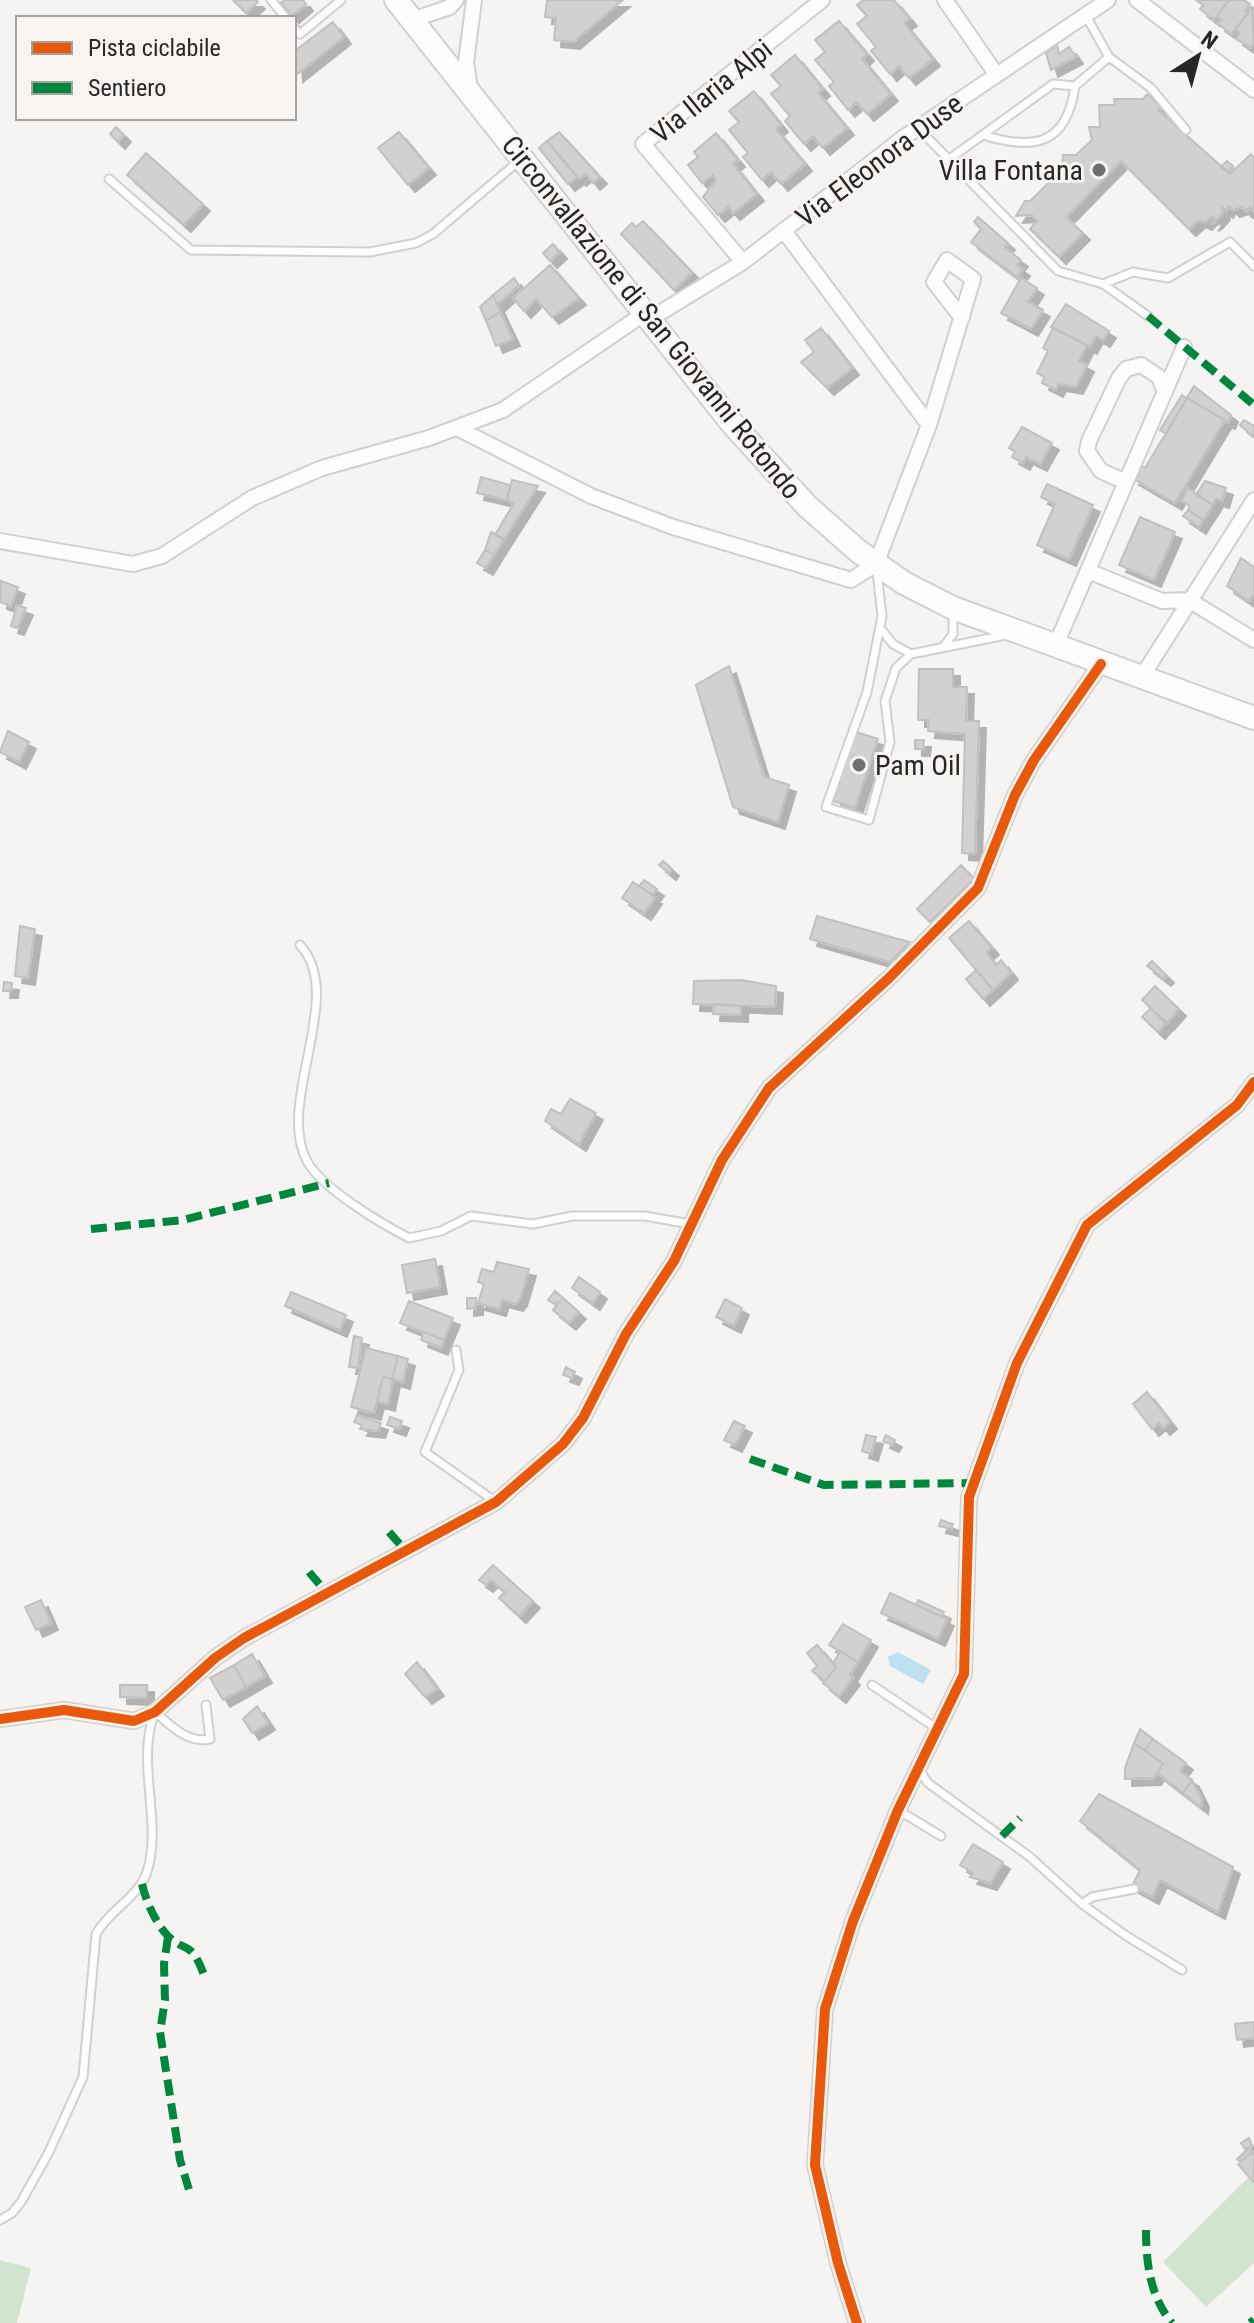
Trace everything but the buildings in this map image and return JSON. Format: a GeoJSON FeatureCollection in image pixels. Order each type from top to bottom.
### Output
{"type":"FeatureCollection","features":[{"type":"Feature","properties":{"kind":"main road","name":"Circonvallazione di San Giovanni Rotondo"},"geometry":{"type":"LineString","coordinates":[[396,0],[730,421],[788,487],[824,522],[876,564],[953,608],[1254,718]]}},
{"type":"Feature","properties":{"kind":"street"},"geometry":{"type":"LineString","coordinates":[[412,20],[430,0]]}},
{"type":"Feature","properties":{"kind":"street"},"geometry":{"type":"LineString","coordinates":[[412,20],[450,7],[456,0]]}},
{"type":"Feature","properties":{"kind":"street"},"geometry":{"type":"LineString","coordinates":[[470,94],[466,62],[474,0]]}},
{"type":"Feature","properties":{"kind":"street","name":"Via Ilaria Alpi"},"geometry":{"type":"LineString","coordinates":[[743,262],[643,144],[822,0]]}},
{"type":"Feature","properties":{"kind":"street"},"geometry":{"type":"LineString","coordinates":[[945,0],[996,74]]}},
{"type":"Feature","properties":{"kind":"street","name":"Via Eleonora Duse"},"geometry":{"type":"LineString","coordinates":[[0,541],[133,564],[162,556],[252,498],[322,468],[457,428],[503,410],[647,316],[743,262],[918,128],[1108,0]]}},
{"type":"Feature","properties":{"kind":"street"},"geometry":{"type":"LineString","coordinates":[[1137,0],[1254,90]]}},
{"type":"Feature","properties":{"kind":"street"},"geometry":{"type":"LineString","coordinates":[[784,231],[929,425]]}},
{"type":"Feature","properties":{"kind":"street"},"geometry":{"type":"LineString","coordinates":[[457,428],[591,496],[673,527],[851,580],[876,564],[929,425],[962,318]]}},
{"type":"Feature","properties":{"kind":"street"},"geometry":{"type":"LineString","coordinates":[[1055,647],[1184,347]]}},
{"type":"Feature","properties":{"kind":"street"},"geometry":{"type":"LineString","coordinates":[[1126,482],[1101,471],[1087,451],[1089,441],[1126,369],[1141,365],[1152,370],[1165,392]]}},
{"type":"Feature","properties":{"kind":"street"},"geometry":{"type":"LineString","coordinates":[[1141,678],[1254,500]]}},
{"type":"Feature","properties":{"kind":"street"},"geometry":{"type":"LineString","coordinates":[[1088,571],[1162,601],[1189,600],[1254,640]]}},
{"type":"Feature","properties":{"kind":"street"},"geometry":{"type":"LineString","coordinates":[[0,1719],[64,1710],[134,1721],[155,1712],[215,1658],[244,1638],[496,1502],[563,1444],[583,1418],[626,1334],[692,1225],[722,1160],[769,1088],[889,978],[978,888],[1015,795],[1034,760],[1101,664]]}},
{"type":"Feature","properties":{"kind":"street"},"geometry":{"type":"LineString","coordinates":[[857,2323],[838,2263],[815,2165],[825,2009],[853,1921],[898,1810],[964,1674],[969,1497],[1017,1363],[1087,1225],[1237,1105],[1254,1082]]}},
{"type":"Feature","properties":{"kind":"lane"},"geometry":{"type":"LineString","coordinates":[[271,0],[284,16]]}},
{"type":"Feature","properties":{"kind":"lane"},"geometry":{"type":"LineString","coordinates":[[296,30],[300,34],[341,0]]}},
{"type":"Feature","properties":{"kind":"lane"},"geometry":{"type":"LineString","coordinates":[[1085,15],[1109,57],[1151,88],[1186,130]]}},
{"type":"Feature","properties":{"kind":"lane"},"geometry":{"type":"LineString","coordinates":[[983,135],[1012,144],[1040,142],[1062,125],[1073,104],[1075,86],[1109,57]]}},
{"type":"Feature","properties":{"kind":"lane"},"geometry":{"type":"LineString","coordinates":[[948,160],[1053,84],[1075,86]]}},
{"type":"Feature","properties":{"kind":"lane"},"geometry":{"type":"LineString","coordinates":[[918,128],[1058,271],[1103,284],[1148,316]]}},
{"type":"Feature","properties":{"kind":"lane"},"geometry":{"type":"LineString","coordinates":[[109,179],[191,250],[370,252],[416,243],[433,234],[522,159]]}},
{"type":"Feature","properties":{"kind":"lane"},"geometry":{"type":"LineString","coordinates":[[1103,284],[1133,272],[1168,278],[1230,242],[1254,266]]}},
{"type":"Feature","properties":{"kind":"lane"},"geometry":{"type":"LineString","coordinates":[[876,564],[882,616],[867,692],[826,807],[869,820],[890,742],[885,701],[896,668],[911,654],[1016,633]]}},
{"type":"Feature","properties":{"kind":"lane"},"geometry":{"type":"LineString","coordinates":[[942,648],[953,634],[953,608]]}},
{"type":"Feature","properties":{"kind":"lane"},"geometry":{"type":"LineString","coordinates":[[880,628],[893,644],[911,654]]}},
{"type":"Feature","properties":{"kind":"lane"},"geometry":{"type":"LineString","coordinates":[[300,945],[316,972],[300,1142],[315,1173],[372,1215],[409,1238],[427,1236],[471,1216],[533,1224],[572,1216],[645,1216],[692,1225]]}},
{"type":"Feature","properties":{"kind":"lane"},"geometry":{"type":"LineString","coordinates":[[456,1350],[459,1370],[425,1452],[496,1502]]}},
{"type":"Feature","properties":{"kind":"lane"},"geometry":{"type":"LineString","coordinates":[[872,1685],[936,1728]]}},
{"type":"Feature","properties":{"kind":"lane"},"geometry":{"type":"LineString","coordinates":[[0,2220],[12,2213],[21,2202],[69,2112],[83,2077],[96,1934],[103,1921],[132,1896],[148,1870],[149,1736],[155,1712],[175,1729],[204,1741],[210,1739],[206,1705]]}},
{"type":"Feature","properties":{"kind":"lane"},"geometry":{"type":"LineString","coordinates":[[917,1766],[928,1783],[1030,1857],[1082,1904],[1182,1970]]}},
{"type":"Feature","properties":{"kind":"lane"},"geometry":{"type":"LineString","coordinates":[[898,1810],[941,1836]]}},
{"type":"Feature","properties":{"kind":"lane"},"geometry":{"type":"LineString","coordinates":[[1082,1904],[1092,1897],[1134,1889]]}},
{"type":"Feature","properties":{"kind":"green space"},"geometry":{"type":"Polygon","coordinates":[[[1248,2178],[1254,2184],[1254,2263],[1206,2307],[1163,2262],[1248,2178]]]}},
{"type":"Feature","properties":{"kind":"green space"},"geometry":{"type":"Polygon","coordinates":[[[0,2260],[31,2268],[17,2323],[0,2323],[0,2260]]]}},
{"type":"Feature","properties":{"kind":"water"},"geometry":{"type":"Polygon","coordinates":[[[898,1652],[931,1670],[923,1684],[890,1666],[888,1657],[898,1652]]]}},
{"type":"Feature","properties":{"kind":"marked path"},"geometry":{"type":"LineString","coordinates":[[1148,316],[1254,405]]}},
{"type":"Feature","properties":{"kind":"marked path"},"geometry":{"type":"LineString","coordinates":[[91,1229],[183,1220],[329,1183]]}},
{"type":"Feature","properties":{"kind":"marked path"},"geometry":{"type":"LineString","coordinates":[[750,1459],[824,1485],[974,1483]]}},
{"type":"Feature","properties":{"kind":"marked path"},"geometry":{"type":"LineString","coordinates":[[389,1532],[405,1550]]}},
{"type":"Feature","properties":{"kind":"marked path"},"geometry":{"type":"LineString","coordinates":[[309,1572],[326,1592]]}},
{"type":"Feature","properties":{"kind":"marked path"},"geometry":{"type":"LineString","coordinates":[[1002,1836],[1020,1818]]}},
{"type":"Feature","properties":{"kind":"marked path"},"geometry":{"type":"LineString","coordinates":[[142,1884],[159,1924],[174,1941],[191,1951],[204,1975]]}},
{"type":"Feature","properties":{"kind":"marked path"},"geometry":{"type":"LineString","coordinates":[[168,1937],[160,2032],[180,2160],[190,2193]]}},
{"type":"Feature","properties":{"kind":"marked path"},"geometry":{"type":"LineString","coordinates":[[1146,2230],[1154,2291],[1172,2323]]}},
{"type":"Feature","properties":{"kind":"marked path"},"geometry":{"type":"LineString","coordinates":[[1250,2323],[1254,2320]]}},
{"type":"Feature","properties":{"kind":"cycle path"},"geometry":{"type":"LineString","coordinates":[[0,1719],[64,1710],[134,1721],[155,1712],[215,1658],[244,1638],[496,1502],[563,1444],[583,1418],[626,1334],[674,1261],[722,1160],[769,1088],[889,978],[978,888],[1015,795],[1034,760],[1101,664]]}},
{"type":"Feature","properties":{"kind":"cycle path"},"geometry":{"type":"LineString","coordinates":[[857,2323],[838,2263],[815,2165],[825,2009],[853,1921],[898,1810],[964,1674],[969,1497],[1017,1363],[1087,1225],[1237,1105],[1254,1082]]}},
{"type":"Feature","properties":{"kind":"place","name":"Villa Fontana"},"geometry":{"type":"Point","coordinates":[1099,170]}},
{"type":"Feature","properties":{"kind":"place","name":"Pam Oil"},"geometry":{"type":"Point","coordinates":[859,765]}}]}
